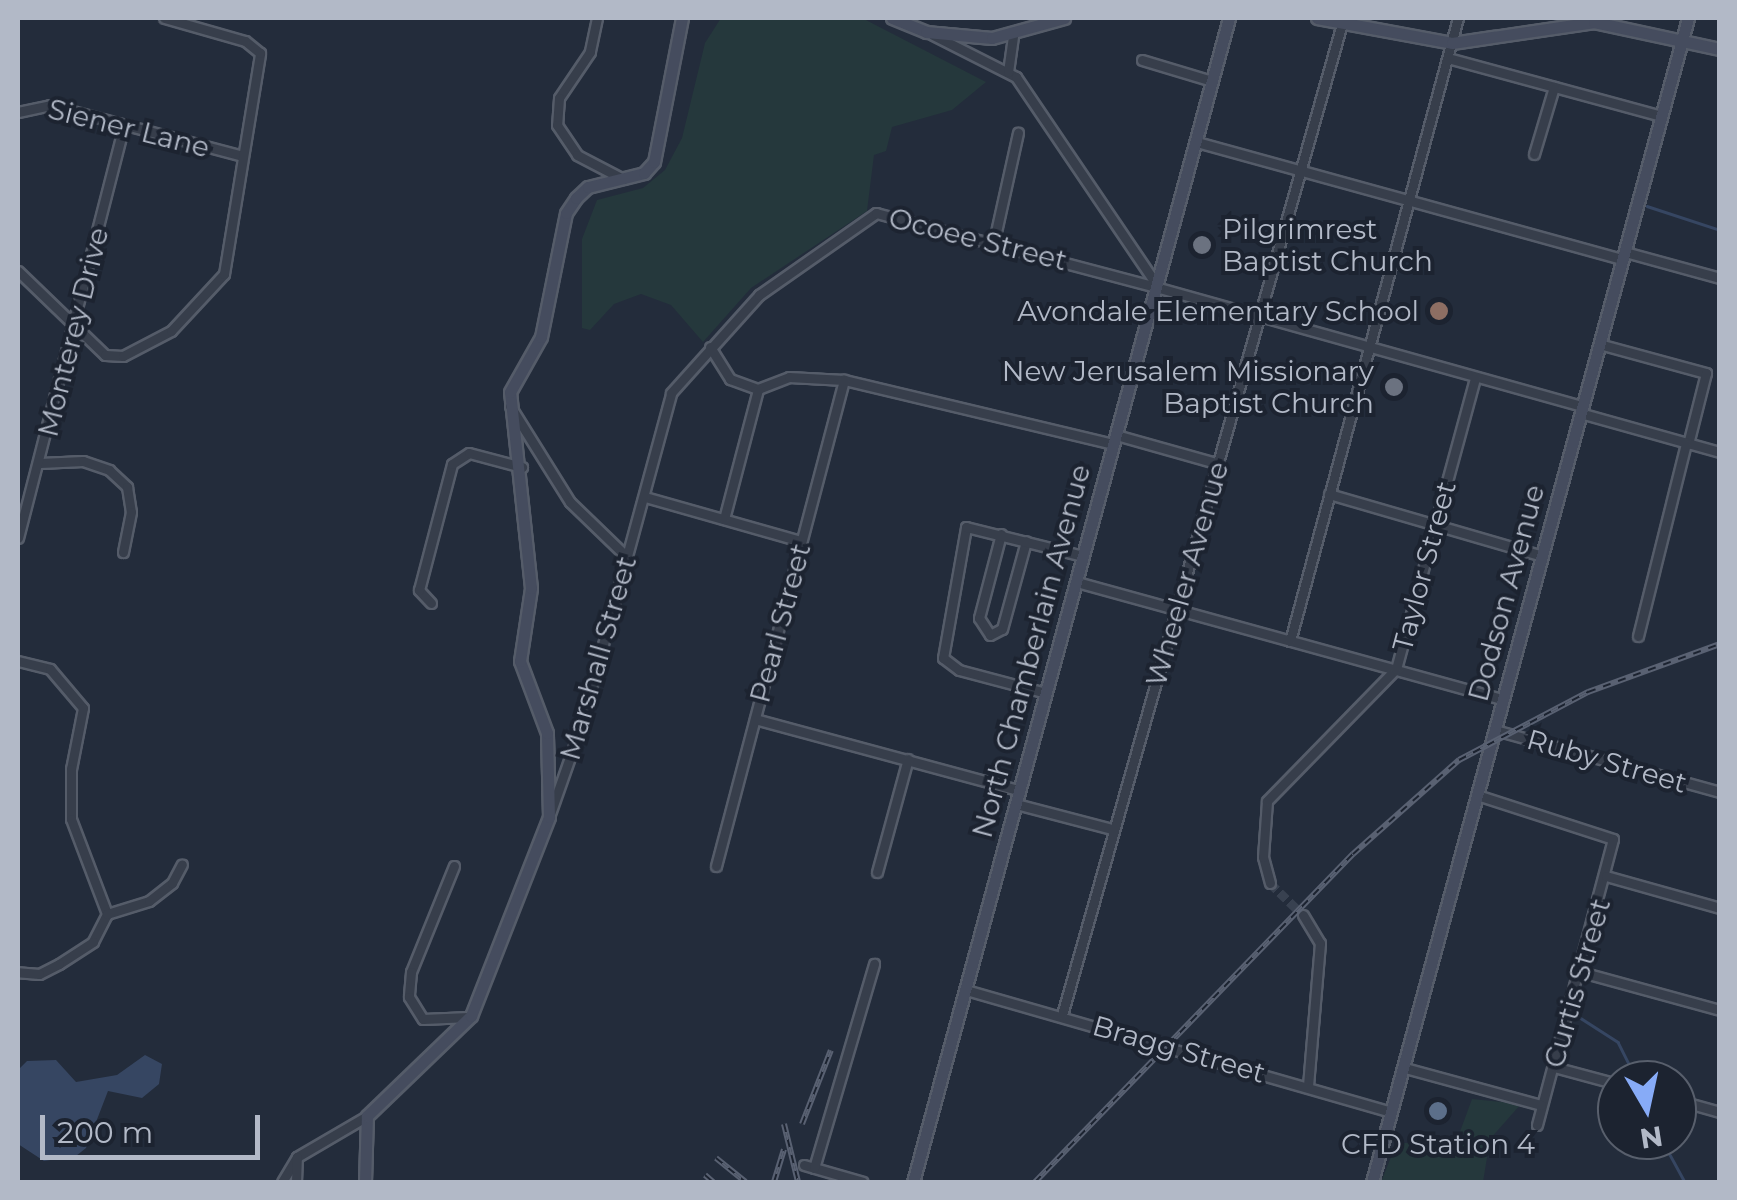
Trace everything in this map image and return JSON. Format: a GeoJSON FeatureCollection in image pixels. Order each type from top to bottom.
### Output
{"type":"FeatureCollection","features":[{"type":"Feature","properties":{"kind":"street"},"geometry":{"type":"LineString","coordinates":[[18,271],[104,355],[123,356],[201,306],[224,274],[239,155],[260,53],[245,41],[164,18]]}},
{"type":"Feature","properties":{"kind":"street"},"geometry":{"type":"LineString","coordinates":[[597,18],[590,52],[559,98],[557,125],[576,155],[623,179]]}},
{"type":"Feature","properties":{"kind":"street"},"geometry":{"type":"LineString","coordinates":[[282,1182],[297,1156],[367,1116],[471,1016],[548,817],[547,733],[520,662],[531,588],[522,466],[510,405],[514,382],[541,337],[566,213],[588,187],[623,179],[654,162],[682,18]]}},
{"type":"Feature","properties":{"kind":"street"},"geometry":{"type":"LineString","coordinates":[[892,18],[1012,74],[1159,288]]}},
{"type":"Feature","properties":{"kind":"street"},"geometry":{"type":"LineString","coordinates":[[926,32],[1013,36],[1064,18]]}},
{"type":"Feature","properties":{"kind":"street","name":"North Chamberlain Avenue"},"geometry":{"type":"LineString","coordinates":[[914,1182],[1229,18]]}},
{"type":"Feature","properties":{"kind":"street"},"geometry":{"type":"LineString","coordinates":[[1316,18],[1452,42],[1594,22],[1720,48]]}},
{"type":"Feature","properties":{"kind":"street"},"geometry":{"type":"LineString","coordinates":[[1290,640],[1458,18]]}},
{"type":"Feature","properties":{"kind":"street","name":"Dodson Avenue"},"geometry":{"type":"LineString","coordinates":[[1372,1182],[1688,18]]}},
{"type":"Feature","properties":{"kind":"street","name":"Wheeler Avenue"},"geometry":{"type":"LineString","coordinates":[[1062,1016],[1112,829],[1262,318],[1342,22]]}},
{"type":"Feature","properties":{"kind":"street"},"geometry":{"type":"LineString","coordinates":[[1012,74],[1013,36]]}},
{"type":"Feature","properties":{"kind":"street"},"geometry":{"type":"LineString","coordinates":[[1448,58],[1661,116]]}},
{"type":"Feature","properties":{"kind":"street"},"geometry":{"type":"LineString","coordinates":[[1142,60],[1212,82]]}},
{"type":"Feature","properties":{"kind":"street"},"geometry":{"type":"LineString","coordinates":[[1534,154],[1554,87]]}},
{"type":"Feature","properties":{"kind":"street","name":"Siener Lane"},"geometry":{"type":"LineString","coordinates":[[18,110],[50,104],[239,155]]}},
{"type":"Feature","properties":{"kind":"street","name":"Monterey Drive"},"geometry":{"type":"LineString","coordinates":[[18,538],[124,126]]}},
{"type":"Feature","properties":{"kind":"street"},"geometry":{"type":"LineString","coordinates":[[994,241],[1018,133]]}},
{"type":"Feature","properties":{"kind":"street"},"geometry":{"type":"LineString","coordinates":[[1197,142],[1410,202],[1720,278]]}},
{"type":"Feature","properties":{"kind":"street","name":"Ocoee Street"},"geometry":{"type":"LineString","coordinates":[[645,497],[671,393],[759,295],[876,213],[994,241],[1720,452]]}},
{"type":"Feature","properties":{"kind":"street"},"geometry":{"type":"LineString","coordinates":[[1600,344],[1706,373],[1638,636]]}},
{"type":"Feature","properties":{"kind":"street"},"geometry":{"type":"LineString","coordinates":[[710,347],[730,378],[758,389],[789,377],[844,380],[1220,464]]}},
{"type":"Feature","properties":{"kind":"street","name":"Taylor Street"},"geometry":{"type":"LineString","coordinates":[[1270,883],[1263,857],[1267,802],[1396,669],[1476,378]]}},
{"type":"Feature","properties":{"kind":"street","name":"Pearl Street"},"geometry":{"type":"LineString","coordinates":[[716,866],[844,380]]}},
{"type":"Feature","properties":{"kind":"street"},"geometry":{"type":"LineString","coordinates":[[724,519],[758,389]]}},
{"type":"Feature","properties":{"kind":"street"},"geometry":{"type":"LineString","coordinates":[[510,405],[535,436],[570,502],[626,556]]}},
{"type":"Feature","properties":{"kind":"street"},"geometry":{"type":"LineString","coordinates":[[431,603],[420,590],[452,464],[469,454],[522,466]]}},
{"type":"Feature","properties":{"kind":"street"},"geometry":{"type":"LineString","coordinates":[[40,463],[83,461],[109,470],[127,487],[131,512],[123,552]]}},
{"type":"Feature","properties":{"kind":"street"},"geometry":{"type":"LineString","coordinates":[[1329,494],[1436,522],[1542,556]]}},
{"type":"Feature","properties":{"kind":"street"},"geometry":{"type":"LineString","coordinates":[[645,497],[802,541]]}},
{"type":"Feature","properties":{"kind":"street","name":"Marshall Street"},"geometry":{"type":"LineString","coordinates":[[548,817],[580,729],[645,497]]}},
{"type":"Feature","properties":{"kind":"street"},"geometry":{"type":"LineString","coordinates":[[1046,693],[960,670],[943,658],[966,527],[1083,556]]}},
{"type":"Feature","properties":{"kind":"street"},"geometry":{"type":"LineString","coordinates":[[1001,534],[979,618],[990,634],[1002,629],[1026,541]]}},
{"type":"Feature","properties":{"kind":"street"},"geometry":{"type":"LineString","coordinates":[[1078,582],[1503,700]]}},
{"type":"Feature","properties":{"kind":"street"},"geometry":{"type":"LineString","coordinates":[[18,661],[50,669],[83,708],[70,769],[71,818],[107,914]]}},
{"type":"Feature","properties":{"kind":"street"},"geometry":{"type":"LineString","coordinates":[[754,719],[1019,790]]}},
{"type":"Feature","properties":{"kind":"street","name":"Ruby Street"},"geometry":{"type":"LineString","coordinates":[[1495,730],[1720,792]]}},
{"type":"Feature","properties":{"kind":"street"},"geometry":{"type":"LineString","coordinates":[[877,872],[908,759]]}},
{"type":"Feature","properties":{"kind":"street","name":"Curtis Street"},"geometry":{"type":"LineString","coordinates":[[1477,795],[1613,840],[1581,972],[1537,1125]]}},
{"type":"Feature","properties":{"kind":"street"},"geometry":{"type":"LineString","coordinates":[[1016,804],[1112,829]]}},
{"type":"Feature","properties":{"kind":"street"},"geometry":{"type":"LineString","coordinates":[[18,972],[39,974],[60,964],[93,942],[107,914],[150,901],[172,883],[182,864]]}},
{"type":"Feature","properties":{"kind":"street"},"geometry":{"type":"LineString","coordinates":[[454,866],[411,972],[409,997],[422,1019],[471,1016]]}},
{"type":"Feature","properties":{"kind":"street"},"geometry":{"type":"LineString","coordinates":[[1606,876],[1720,908]]}},
{"type":"Feature","properties":{"kind":"street"},"geometry":{"type":"LineString","coordinates":[[1303,916],[1320,943],[1308,1086]]}},
{"type":"Feature","properties":{"kind":"street"},"geometry":{"type":"LineString","coordinates":[[863,1182],[809,1167],[874,964]]}},
{"type":"Feature","properties":{"kind":"street"},"geometry":{"type":"LineString","coordinates":[[1581,972],[1720,1010]]}},
{"type":"Feature","properties":{"kind":"street","name":"Bragg Street"},"geometry":{"type":"LineString","coordinates":[[966,990],[1391,1112]]}},
{"type":"Feature","properties":{"kind":"street"},"geometry":{"type":"LineString","coordinates":[[1554,1067],[1597,1079]]}},
{"type":"Feature","properties":{"kind":"street"},"geometry":{"type":"LineString","coordinates":[[1405,1068],[1541,1105]]}},
{"type":"Feature","properties":{"kind":"street"},"geometry":{"type":"LineString","coordinates":[[364,1182],[367,1116]]}},
{"type":"Feature","properties":{"kind":"street"},"geometry":{"type":"LineString","coordinates":[[296,1182],[297,1156]]}},
{"type":"Feature","properties":{"kind":"green space"},"geometry":{"type":"Polygon","coordinates":[[[721,18],[862,18],[986,82],[952,110],[892,127],[886,151],[874,155],[867,211],[751,288],[703,342],[671,305],[641,294],[614,304],[590,330],[582,328],[582,239],[597,200],[643,188],[665,170],[682,138],[705,43],[721,18]]]}},
{"type":"Feature","properties":{"kind":"green space"},"geometry":{"type":"Polygon","coordinates":[[[1472,1099],[1521,1104],[1490,1139],[1483,1182],[1381,1182],[1397,1142],[1454,1148],[1472,1099]]]}},
{"type":"Feature","properties":{"kind":"water"},"geometry":{"type":"Polygon","coordinates":[[[145,1055],[162,1064],[159,1084],[142,1098],[108,1091],[86,1148],[76,1156],[44,1161],[18,1144],[18,1070],[27,1061],[56,1060],[76,1082],[117,1075],[145,1055]]]}},
{"type":"Feature","properties":{"kind":"waterway"},"geometry":{"type":"LineString","coordinates":[[1647,206],[1720,230]]}},
{"type":"Feature","properties":{"kind":"waterway"},"geometry":{"type":"LineString","coordinates":[[1576,1015],[1618,1042],[1627,1060]]}},
{"type":"Feature","properties":{"kind":"waterway"},"geometry":{"type":"LineString","coordinates":[[1673,1160],[1685,1182]]}},
{"type":"Feature","properties":{"kind":"tunnel"},"geometry":{"type":"LineString","coordinates":[[1270,883],[1303,915]]}},
{"type":"Feature","properties":{"kind":"railway"},"geometry":{"type":"LineString","coordinates":[[1035,1182],[1353,854],[1459,760],[1588,692],[1720,644]]}},
{"type":"Feature","properties":{"kind":"railway"},"geometry":{"type":"LineString","coordinates":[[802,1124],[831,1050]]}},
{"type":"Feature","properties":{"kind":"railway"},"geometry":{"type":"LineString","coordinates":[[784,1124],[798,1182]]}},
{"type":"Feature","properties":{"kind":"railway"},"geometry":{"type":"LineString","coordinates":[[774,1182],[784,1150]]}},
{"type":"Feature","properties":{"kind":"railway"},"geometry":{"type":"LineString","coordinates":[[716,1158],[746,1182]]}},
{"type":"Feature","properties":{"kind":"railway"},"geometry":{"type":"LineString","coordinates":[[705,1175],[713,1182]]}},
{"type":"Feature","properties":{"kind":"place","name":"Pilgrimrest Baptist Church"},"geometry":{"type":"Point","coordinates":[1202,245]}},
{"type":"Feature","properties":{"kind":"place","name":"Avondale Elementary School"},"geometry":{"type":"Point","coordinates":[1439,311]}},
{"type":"Feature","properties":{"kind":"place","name":"New Jerusalem Missionary Baptist Church"},"geometry":{"type":"Point","coordinates":[1394,387]}},
{"type":"Feature","properties":{"kind":"place","name":"CFD Station 4"},"geometry":{"type":"Point","coordinates":[1438,1111]}}]}
